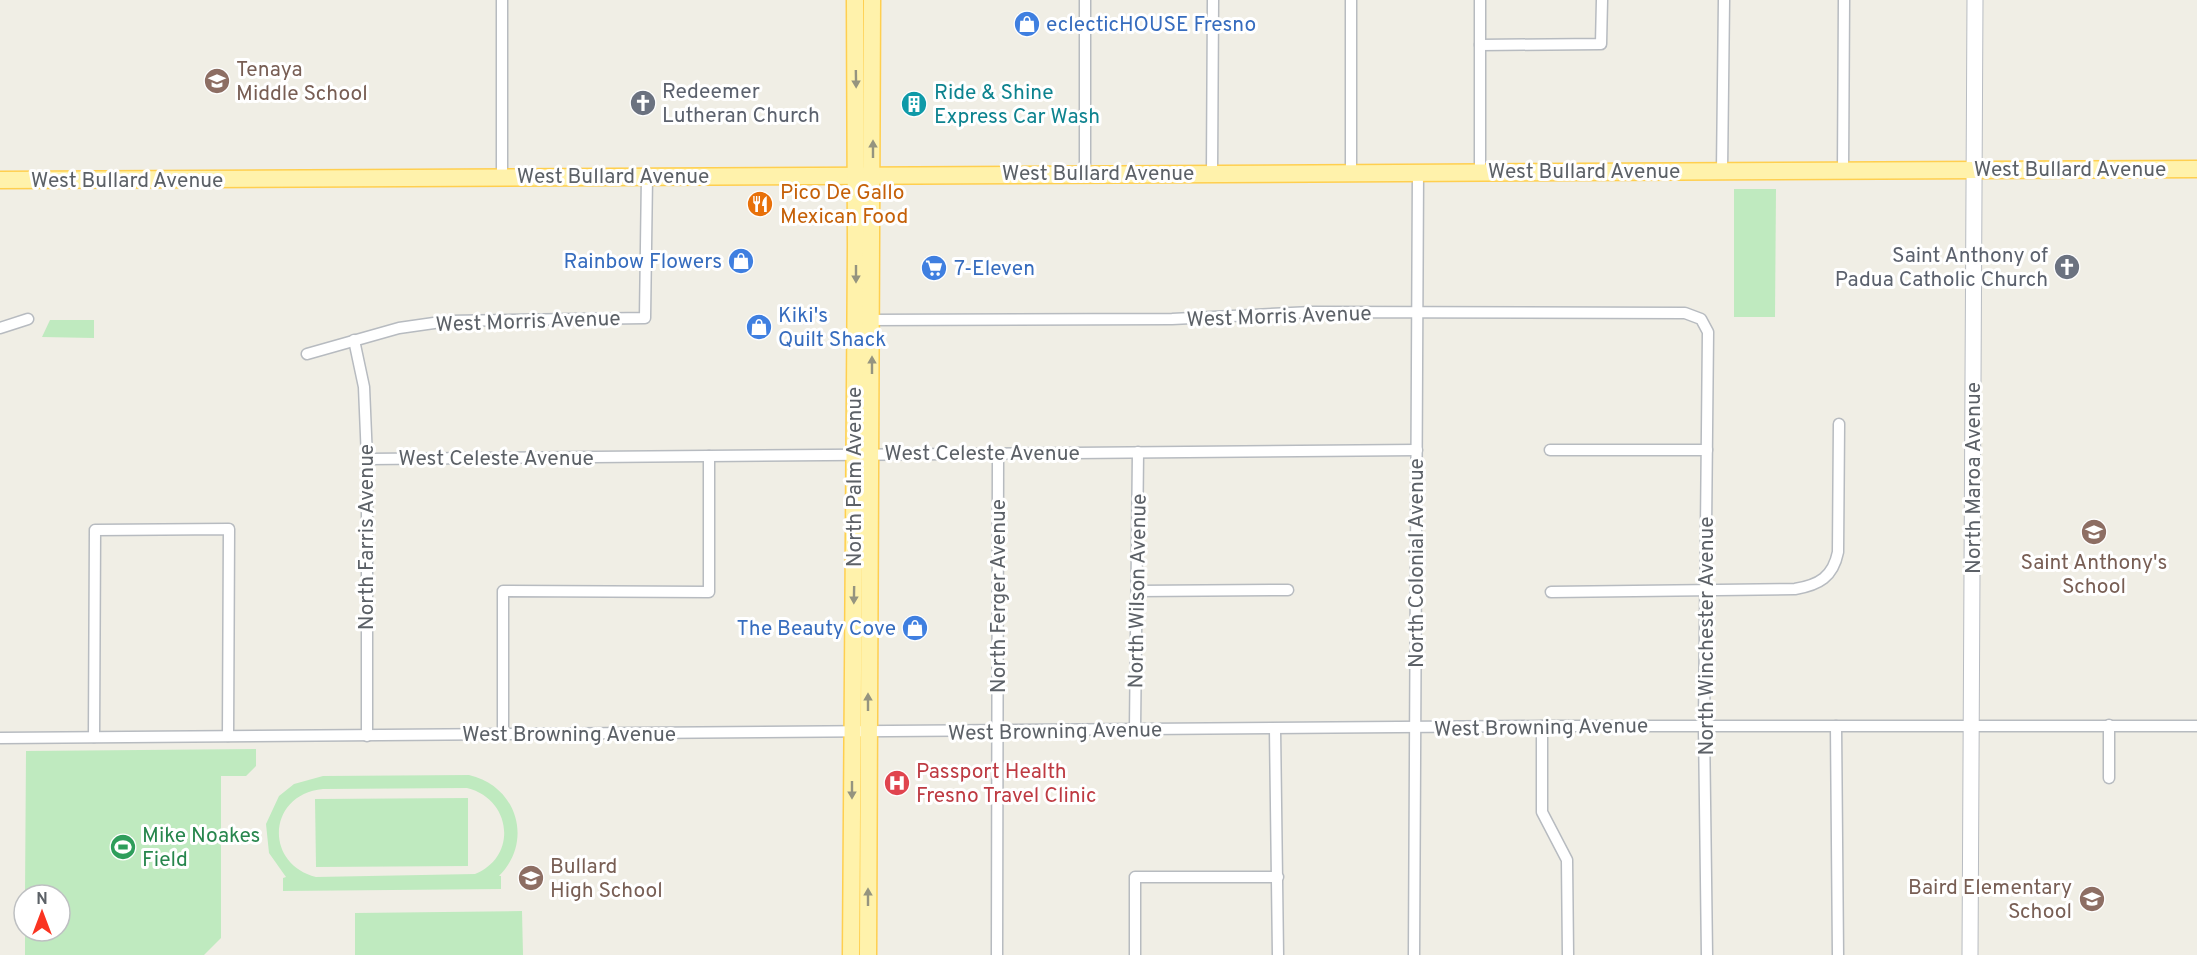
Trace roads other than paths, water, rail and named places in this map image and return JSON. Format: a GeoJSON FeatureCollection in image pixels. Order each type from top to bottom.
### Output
{"type":"FeatureCollection","features":[{"type":"Feature","properties":{"kind":"main road","name":"North Palm Avenue"},"geometry":{"type":"LineString","coordinates":[[855,0],[865,174]]}},
{"type":"Feature","properties":{"kind":"main road"},"geometry":{"type":"LineString","coordinates":[[863,0],[864,41],[873,49]]}},
{"type":"Feature","properties":{"kind":"main road","name":"North Palm Avenue"},"geometry":{"type":"LineString","coordinates":[[851,955],[871,454],[864,320],[865,174],[873,49],[872,0]]}},
{"type":"Feature","properties":{"kind":"main road","name":"North Maroa Avenue"},"geometry":{"type":"LineString","coordinates":[[1970,955],[1975,0]]}},
{"type":"Feature","properties":{"kind":"main road","name":"West Bullard Avenue"},"geometry":{"type":"LineString","coordinates":[[0,180],[1212,172],[2197,169]]}},
{"type":"Feature","properties":{"kind":"main road","name":"North Palm Avenue"},"geometry":{"type":"LineString","coordinates":[[864,320],[854,455],[868,955]]}},
{"type":"Feature","properties":{"kind":"street"},"geometry":{"type":"LineString","coordinates":[[502,0],[502,177]]}},
{"type":"Feature","properties":{"kind":"street"},"geometry":{"type":"LineString","coordinates":[[1085,0],[1085,174]]}},
{"type":"Feature","properties":{"kind":"street"},"geometry":{"type":"LineString","coordinates":[[1212,172],[1214,0]]}},
{"type":"Feature","properties":{"kind":"street"},"geometry":{"type":"LineString","coordinates":[[1351,0],[1351,172]]}},
{"type":"Feature","properties":{"kind":"street"},"geometry":{"type":"LineString","coordinates":[[1480,0],[1480,171]]}},
{"type":"Feature","properties":{"kind":"street"},"geometry":{"type":"LineString","coordinates":[[1480,45],[1601,44],[1602,0]]}},
{"type":"Feature","properties":{"kind":"street"},"geometry":{"type":"LineString","coordinates":[[1722,171],[1724,0]]}},
{"type":"Feature","properties":{"kind":"street"},"geometry":{"type":"LineString","coordinates":[[1843,170],[1844,0]]}},
{"type":"Feature","properties":{"kind":"street","name":"North Colonial Avenue"},"geometry":{"type":"LineString","coordinates":[[1414,955],[1418,171]]}},
{"type":"Feature","properties":{"kind":"street","name":"West Morris Avenue"},"geometry":{"type":"LineString","coordinates":[[307,354],[399,328],[448,321],[645,318],[647,176]]}},
{"type":"Feature","properties":{"kind":"street","name":"West Morris Avenue"},"geometry":{"type":"LineString","coordinates":[[864,320],[1172,319],[1312,312],[1685,313],[1701,319]]}},
{"type":"Feature","properties":{"kind":"street"},"geometry":{"type":"LineString","coordinates":[[0,328],[28,319]]}},
{"type":"Feature","properties":{"kind":"street","name":"North Winchester Avenue"},"geometry":{"type":"LineString","coordinates":[[1701,319],[1708,332],[1704,726],[1707,955]]}},
{"type":"Feature","properties":{"kind":"street","name":"North Farris Avenue"},"geometry":{"type":"LineString","coordinates":[[354,340],[364,387],[367,459],[367,736]]}},
{"type":"Feature","properties":{"kind":"street"},"geometry":{"type":"LineString","coordinates":[[1551,592],[1795,589],[1814,586],[1829,576],[1838,552],[1839,424]]}},
{"type":"Feature","properties":{"kind":"street","name":"West Celeste Avenue"},"geometry":{"type":"LineString","coordinates":[[367,459],[1417,450]]}},
{"type":"Feature","properties":{"kind":"street"},"geometry":{"type":"LineString","coordinates":[[1550,450],[1707,450]]}},
{"type":"Feature","properties":{"kind":"street","name":"North Wilson Avenue"},"geometry":{"type":"LineString","coordinates":[[1135,730],[1138,452]]}},
{"type":"Feature","properties":{"kind":"street","name":"North Ferger Avenue"},"geometry":{"type":"LineString","coordinates":[[997,955],[998,453]]}},
{"type":"Feature","properties":{"kind":"street"},"geometry":{"type":"LineString","coordinates":[[503,734],[502,591],[709,592],[709,456]]}},
{"type":"Feature","properties":{"kind":"street"},"geometry":{"type":"LineString","coordinates":[[94,737],[95,530],[230,529],[228,736]]}},
{"type":"Feature","properties":{"kind":"street"},"geometry":{"type":"LineString","coordinates":[[1137,591],[1288,590]]}},
{"type":"Feature","properties":{"kind":"street"},"geometry":{"type":"LineString","coordinates":[[2109,725],[2109,778]]}},
{"type":"Feature","properties":{"kind":"street"},"geometry":{"type":"LineString","coordinates":[[1542,726],[1542,812],[1567,860],[1568,955]]}},
{"type":"Feature","properties":{"kind":"street","name":"West Browning Avenue"},"geometry":{"type":"LineString","coordinates":[[0,738],[1542,726],[2197,726]]}},
{"type":"Feature","properties":{"kind":"street"},"geometry":{"type":"LineString","coordinates":[[1836,726],[1838,955]]}},
{"type":"Feature","properties":{"kind":"street"},"geometry":{"type":"LineString","coordinates":[[1275,729],[1278,955]]}},
{"type":"Feature","properties":{"kind":"street"},"geometry":{"type":"LineString","coordinates":[[1135,955],[1135,877],[1278,877]]}},
{"type":"Feature","properties":{"kind":"place","name":"eclecticHOUSE Fresno"},"geometry":{"type":"Point","coordinates":[1027,24]}},
{"type":"Feature","properties":{"kind":"place","name":"Tenaya Middle School"},"geometry":{"type":"Point","coordinates":[217,81]}},
{"type":"Feature","properties":{"kind":"place","name":"Redeemer Lutheran Church"},"geometry":{"type":"Point","coordinates":[643,103]}},
{"type":"Feature","properties":{"kind":"place","name":"Ride & Shine Express Car Wash"},"geometry":{"type":"Point","coordinates":[914,104]}},
{"type":"Feature","properties":{"kind":"place","name":"Pico De Gallo Mexican Food"},"geometry":{"type":"Point","coordinates":[760,204]}},
{"type":"Feature","properties":{"kind":"place","name":"Rainbow Flowers"},"geometry":{"type":"Point","coordinates":[741,261]}},
{"type":"Feature","properties":{"kind":"place","name":"Saint Anthony of Padua Catholic Church"},"geometry":{"type":"Point","coordinates":[2067,267]}},
{"type":"Feature","properties":{"kind":"place","name":"7-Eleven"},"geometry":{"type":"Point","coordinates":[934,268]}},
{"type":"Feature","properties":{"kind":"place","name":"Kiki's Quilt Shack"},"geometry":{"type":"Point","coordinates":[759,327]}},
{"type":"Feature","properties":{"kind":"place","name":"Saint Anthony's School"},"geometry":{"type":"Point","coordinates":[2094,532]}},
{"type":"Feature","properties":{"kind":"place","name":"The Beauty Cove"},"geometry":{"type":"Point","coordinates":[915,628]}},
{"type":"Feature","properties":{"kind":"place","name":"Passport Health Fresno Travel Clinic"},"geometry":{"type":"Point","coordinates":[897,783]}},
{"type":"Feature","properties":{"kind":"place","name":"Mike Noakes Field"},"geometry":{"type":"Point","coordinates":[123,847]}},
{"type":"Feature","properties":{"kind":"place","name":"Bullard High School"},"geometry":{"type":"Point","coordinates":[531,878]}},
{"type":"Feature","properties":{"kind":"place","name":"Baird Elementary School"},"geometry":{"type":"Point","coordinates":[2092,899]}}]}
